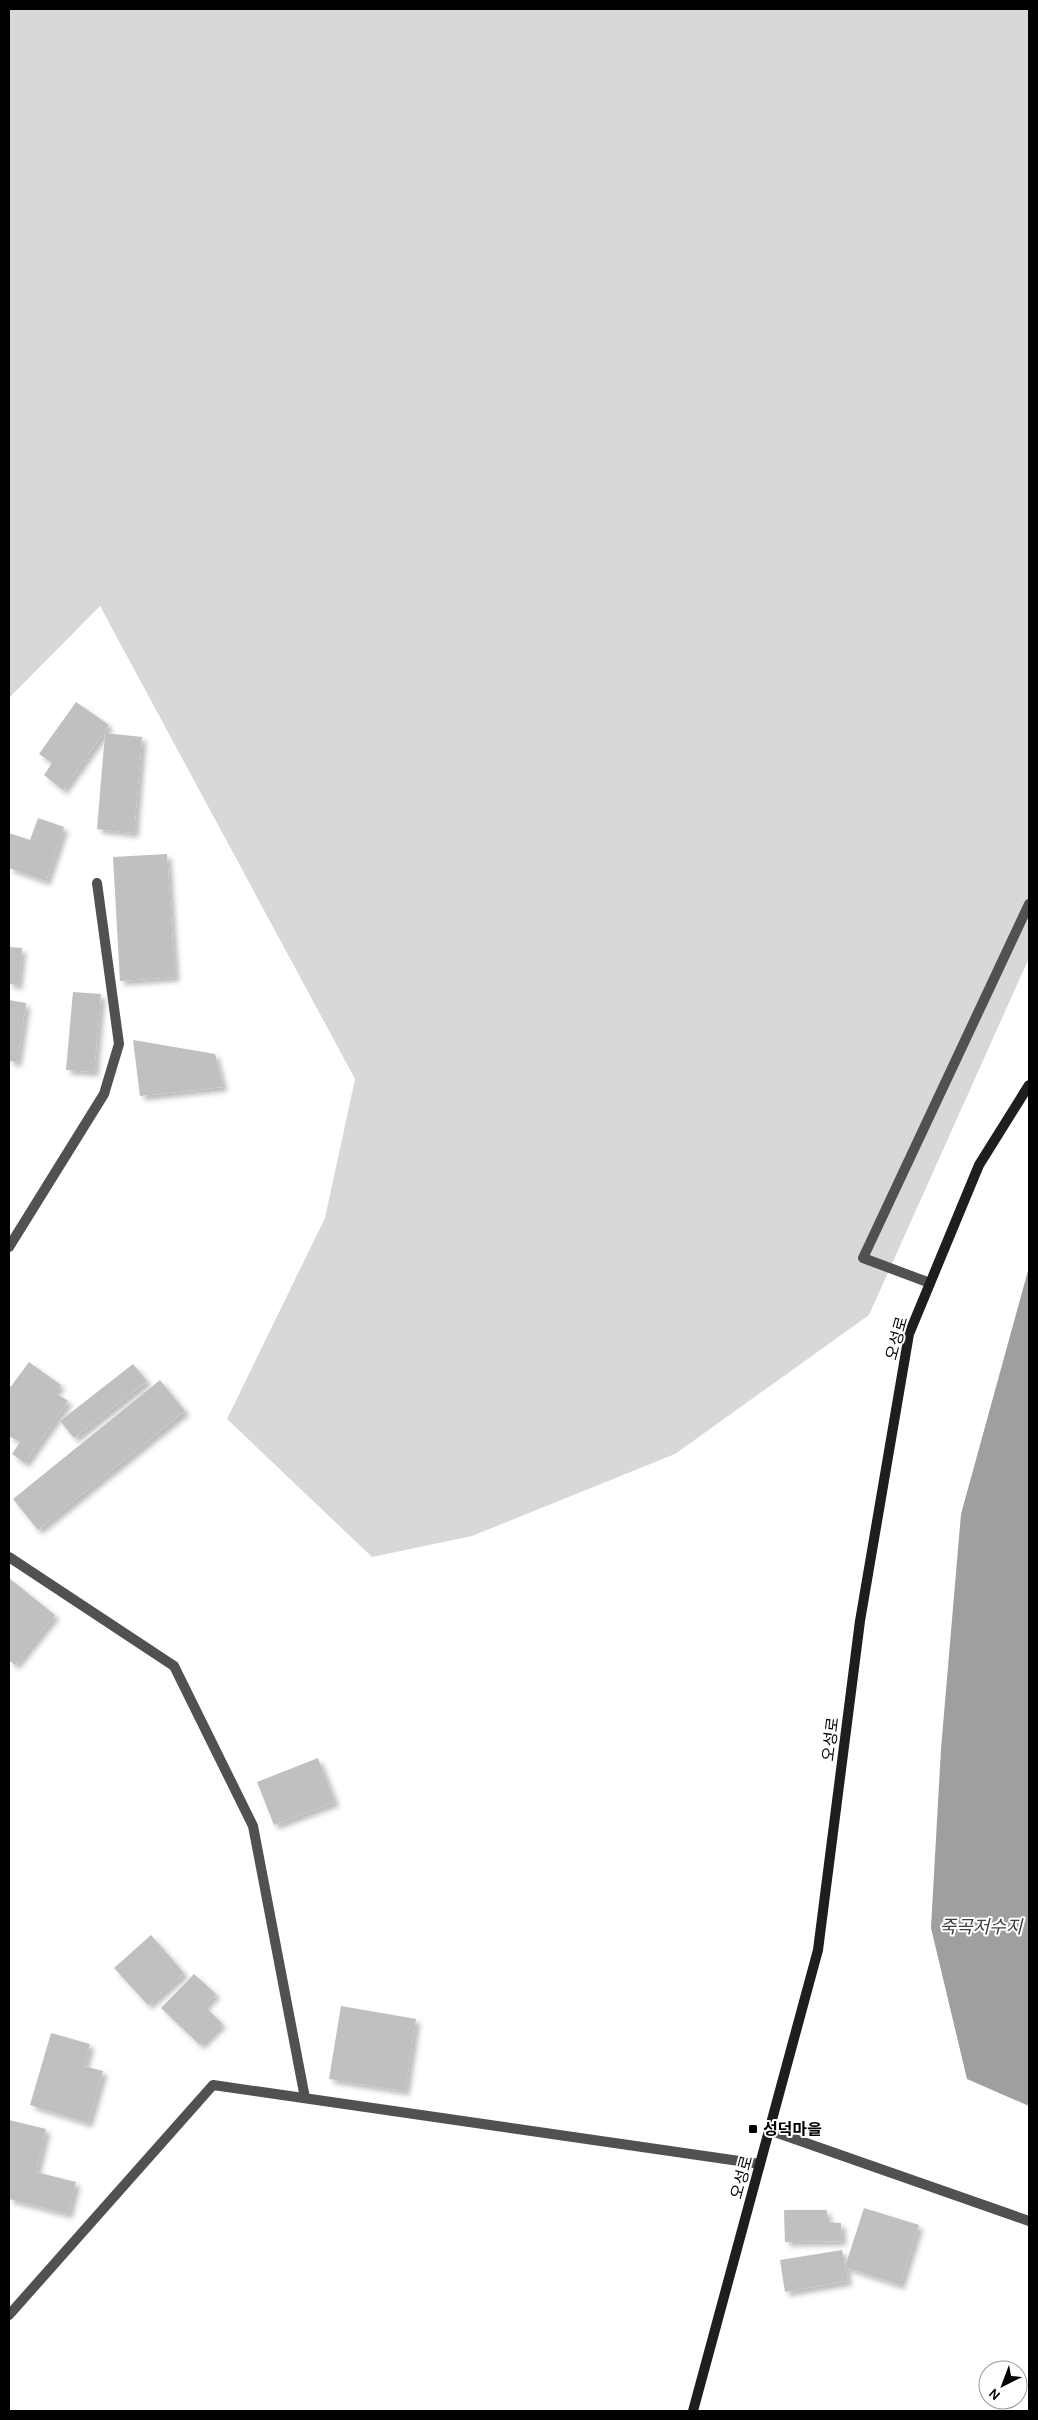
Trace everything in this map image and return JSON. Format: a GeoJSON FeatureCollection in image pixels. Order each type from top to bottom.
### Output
{"type":"FeatureCollection","features":[{"type":"Feature","properties":{"kind":"main road","name":"오성로"},"geometry":{"type":"LineString","coordinates":[[693,2411],[818,1950],[862,1611],[909,1334],[979,1165],[1029,1085]]}},
{"type":"Feature","properties":{"kind":"street"},"geometry":{"type":"LineString","coordinates":[[9,1247],[104,1094],[119,1044],[97,883]]}},
{"type":"Feature","properties":{"kind":"street"},"geometry":{"type":"LineString","coordinates":[[930,1283],[863,1258],[1029,904]]}},
{"type":"Feature","properties":{"kind":"street"},"geometry":{"type":"LineString","coordinates":[[9,1557],[174,1666],[254,1826],[305,2098]]}},
{"type":"Feature","properties":{"kind":"street"},"geometry":{"type":"LineString","coordinates":[[9,2315],[213,2085],[760,2164]]}},
{"type":"Feature","properties":{"kind":"street"},"geometry":{"type":"LineString","coordinates":[[769,2130],[1029,2221]]}},
{"type":"Feature","properties":{"kind":"shaded area"},"geometry":{"type":"Polygon","coordinates":[[[9,9],[1029,9],[1029,958],[869,1315],[675,1454],[472,1536],[372,1557],[227,1419],[325,1218],[355,1079],[100,606],[9,698],[9,9]]]}},
{"type":"Feature","properties":{"kind":"water","name":"죽곡저수지"},"geometry":{"type":"Polygon","coordinates":[[[1029,1267],[1029,2106],[967,2079],[931,1928],[941,1749],[961,1514],[1029,1267]]]}},
{"type":"Feature","properties":{"kind":"building"},"geometry":{"type":"Polygon","coordinates":[[[76,702],[109,725],[63,790],[44,775],[52,763],[39,754],[76,702]]]}},
{"type":"Feature","properties":{"kind":"building"},"geometry":{"type":"Polygon","coordinates":[[[105,733],[142,737],[134,833],[97,829],[105,733]]]}},
{"type":"Feature","properties":{"kind":"building"},"geometry":{"type":"Polygon","coordinates":[[[38,818],[64,827],[46,881],[9,868],[9,833],[30,840],[38,818]]]}},
{"type":"Feature","properties":{"kind":"building"},"geometry":{"type":"Polygon","coordinates":[[[167,854],[175,977],[120,981],[113,857],[167,854]]]}},
{"type":"Feature","properties":{"kind":"building"},"geometry":{"type":"Polygon","coordinates":[[[9,947],[22,948],[18,985],[9,984],[9,947]]]}},
{"type":"Feature","properties":{"kind":"building"},"geometry":{"type":"Polygon","coordinates":[[[73,992],[101,994],[94,1072],[66,1070],[73,992]]]}},
{"type":"Feature","properties":{"kind":"building"},"geometry":{"type":"Polygon","coordinates":[[[9,1000],[26,1003],[17,1062],[9,1061],[9,1000]]]}},
{"type":"Feature","properties":{"kind":"building"},"geometry":{"type":"Polygon","coordinates":[[[133,1040],[215,1054],[223,1087],[140,1096],[133,1040]]]}},
{"type":"Feature","properties":{"kind":"building"},"geometry":{"type":"Polygon","coordinates":[[[29,1362],[61,1385],[54,1392],[68,1401],[25,1463],[12,1454],[20,1442],[9,1436],[9,1389],[29,1362]]]}},
{"type":"Feature","properties":{"kind":"building"},"geometry":{"type":"Polygon","coordinates":[[[133,1364],[147,1381],[74,1438],[60,1421],[133,1364]]]}},
{"type":"Feature","properties":{"kind":"building"},"geometry":{"type":"Polygon","coordinates":[[[160,1380],[185,1411],[38,1530],[13,1499],[160,1380]]]}},
{"type":"Feature","properties":{"kind":"building"},"geometry":{"type":"Polygon","coordinates":[[[9,1578],[55,1615],[15,1665],[9,1660],[9,1578]]]}},
{"type":"Feature","properties":{"kind":"building"},"geometry":{"type":"Polygon","coordinates":[[[318,1758],[335,1802],[274,1825],[257,1782],[318,1758]]]}},
{"type":"Feature","properties":{"kind":"building"},"geometry":{"type":"Polygon","coordinates":[[[151,1935],[184,1973],[148,2005],[114,1968],[151,1935]]]}},
{"type":"Feature","properties":{"kind":"building"},"geometry":{"type":"Polygon","coordinates":[[[194,1974],[216,1994],[204,2006],[222,2023],[200,2045],[161,2008],[194,1974]]]}},
{"type":"Feature","properties":{"kind":"building"},"geometry":{"type":"Polygon","coordinates":[[[341,2006],[416,2019],[405,2091],[329,2079],[341,2006]]]}},
{"type":"Feature","properties":{"kind":"building"},"geometry":{"type":"Polygon","coordinates":[[[51,2033],[90,2044],[84,2066],[103,2071],[88,2123],[30,2105],[51,2033]]]}},
{"type":"Feature","properties":{"kind":"building"},"geometry":{"type":"Polygon","coordinates":[[[9,2120],[46,2129],[36,2172],[76,2182],[68,2214],[9,2199],[9,2120]]]}},
{"type":"Feature","properties":{"kind":"building"},"geometry":{"type":"Polygon","coordinates":[[[864,2208],[919,2225],[900,2285],[845,2267],[864,2208]]]}},
{"type":"Feature","properties":{"kind":"building"},"geometry":{"type":"Polygon","coordinates":[[[784,2210],[827,2210],[827,2222],[841,2223],[842,2241],[785,2242],[784,2210]]]}},
{"type":"Feature","properties":{"kind":"building"},"geometry":{"type":"Polygon","coordinates":[[[842,2250],[848,2281],[785,2292],[780,2260],[842,2250]]]}},
{"type":"Feature","properties":{"kind":"place","name":"성덕마을"},"geometry":{"type":"Point","coordinates":[753,2129]}}]}
